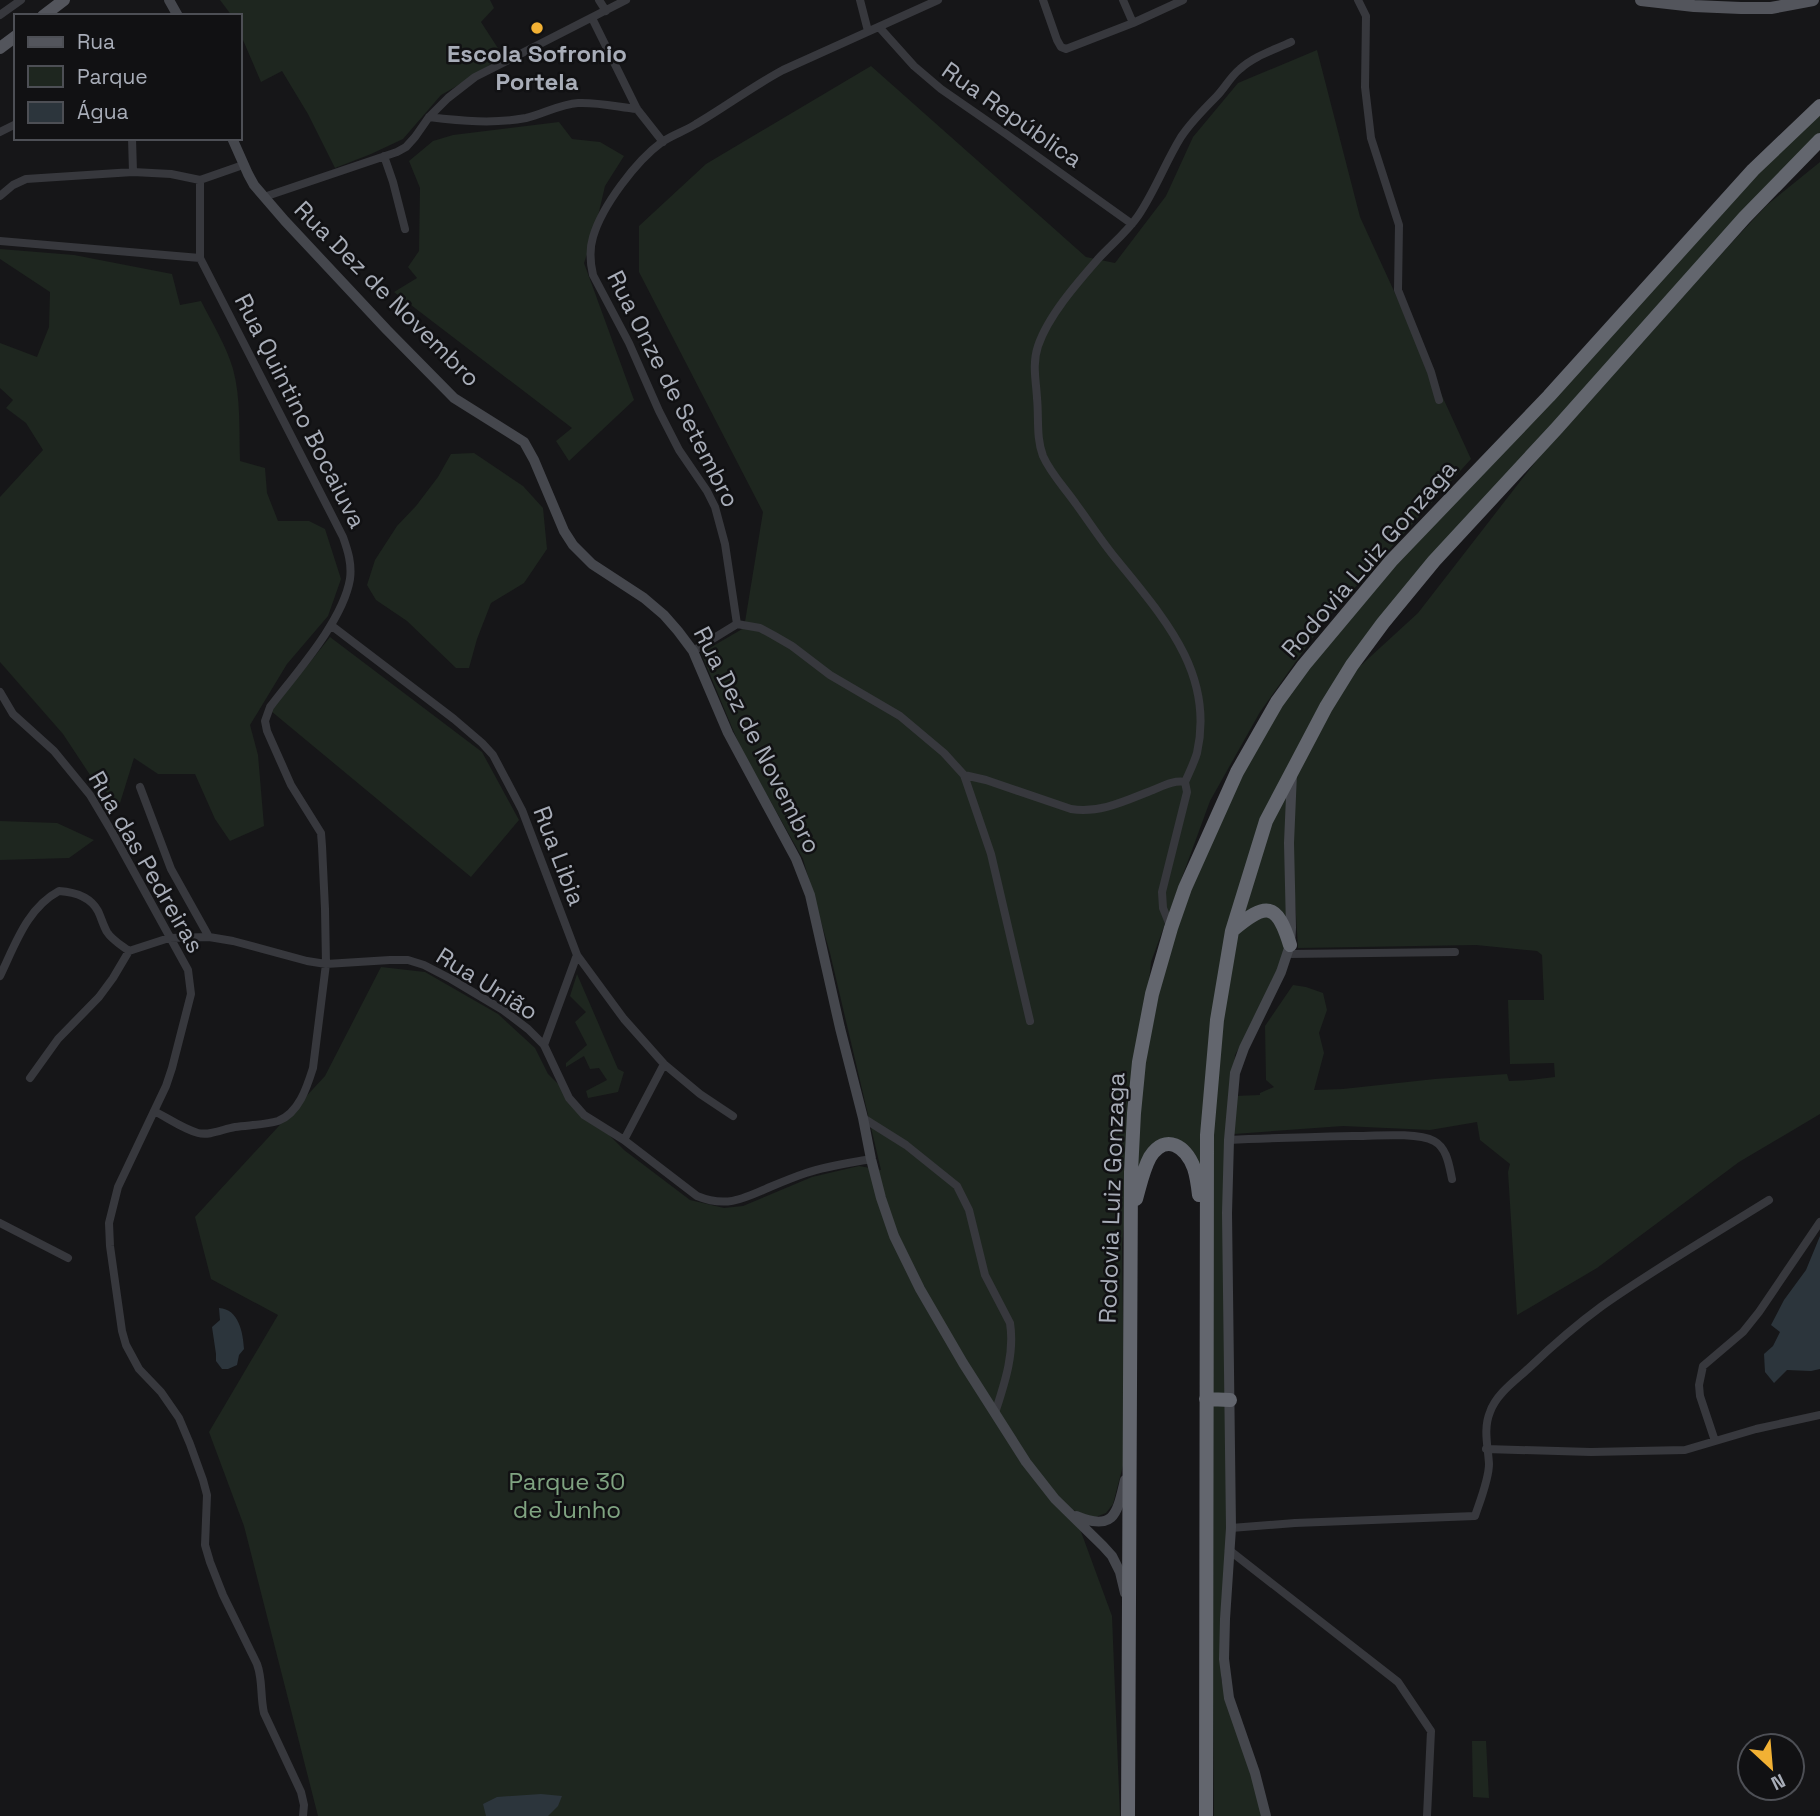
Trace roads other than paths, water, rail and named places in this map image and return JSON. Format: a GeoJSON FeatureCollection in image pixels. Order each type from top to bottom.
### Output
{"type":"FeatureCollection","features":[{"type":"Feature","properties":{"kind":"highway","name":"Rodovia Luiz Gonzaga"},"geometry":{"type":"LineString","coordinates":[[1128,1816],[1133,1113],[1139,1062],[1152,994],[1185,888],[1237,772],[1277,702],[1304,665],[1391,561],[1549,396],[1754,170],[1820,106]]}},
{"type":"Feature","properties":{"kind":"highway","name":"Rodovia Luiz Gonzaga"},"geometry":{"type":"LineString","coordinates":[[1206,1816],[1207,1135],[1217,1020],[1232,931],[1266,821],[1315,725],[1352,665],[1383,623],[1744,218],[1820,140]]}},
{"type":"Feature","properties":{"kind":"highway"},"geometry":{"type":"LineString","coordinates":[[1232,931],[1256,912],[1269,911],[1282,922],[1289,950]]}},
{"type":"Feature","properties":{"kind":"highway"},"geometry":{"type":"LineString","coordinates":[[1132,1211],[1151,1156],[1167,1144],[1178,1146],[1189,1158],[1197,1176],[1206,1245]]}},
{"type":"Feature","properties":{"kind":"highway"},"geometry":{"type":"LineString","coordinates":[[1206,1399],[1230,1400]]}},
{"type":"Feature","properties":{"kind":"main road"},"geometry":{"type":"LineString","coordinates":[[46,14],[64,0]]}},
{"type":"Feature","properties":{"kind":"main road"},"geometry":{"type":"LineString","coordinates":[[1641,0],[1741,8],[1771,8],[1813,0]]}},
{"type":"Feature","properties":{"kind":"main road","name":"Rua Dez de Novembro"},"geometry":{"type":"LineString","coordinates":[[233,140],[243,165],[264,197],[442,387],[454,398],[524,442],[564,531],[573,545],[592,564],[644,598],[664,615],[693,651],[728,733],[805,879],[887,1219],[915,1278],[1026,1462],[1055,1499],[1103,1546],[1115,1562],[1129,1608]]}},
{"type":"Feature","properties":{"kind":"main road"},"geometry":{"type":"LineString","coordinates":[[1266,1816],[1255,1773],[1236,1721],[1226,1681],[1224,1659],[1224,1619],[1231,1528],[1227,1213],[1229,1140],[1235,1073],[1289,950],[1292,772]]}},
{"type":"Feature","properties":{"kind":"main road"},"geometry":{"type":"LineString","coordinates":[[1070,1514],[1092,1522],[1104,1522],[1111,1517],[1119,1507],[1130,1460]]}},
{"type":"Feature","properties":{"kind":"street"},"geometry":{"type":"LineString","coordinates":[[0,15],[21,0]]}},
{"type":"Feature","properties":{"kind":"street"},"geometry":{"type":"LineString","coordinates":[[599,0],[606,11]]}},
{"type":"Feature","properties":{"kind":"street"},"geometry":{"type":"LineString","coordinates":[[264,197],[405,147],[429,117],[475,77],[626,0]]}},
{"type":"Feature","properties":{"kind":"street"},"geometry":{"type":"LineString","coordinates":[[860,0],[868,31]]}},
{"type":"Feature","properties":{"kind":"street","name":"Rua Onze de Setembro"},"geometry":{"type":"LineString","coordinates":[[737,624],[725,544],[715,507],[708,491],[679,450],[593,275],[590,264],[593,238],[618,191],[639,164],[663,142],[703,120],[761,82],[938,0]]}},
{"type":"Feature","properties":{"kind":"street"},"geometry":{"type":"LineString","coordinates":[[1043,0],[1056,40],[1063,48],[1071,48],[1183,0]]}},
{"type":"Feature","properties":{"kind":"street"},"geometry":{"type":"LineString","coordinates":[[1123,0],[1133,23]]}},
{"type":"Feature","properties":{"kind":"street"},"geometry":{"type":"LineString","coordinates":[[1358,0],[1366,16],[1368,124],[1399,225],[1398,290],[1431,372],[1439,400]]}},
{"type":"Feature","properties":{"kind":"street"},"geometry":{"type":"LineString","coordinates":[[592,18],[637,109],[663,142]]}},
{"type":"Feature","properties":{"kind":"street","name":"Rua República"},"geometry":{"type":"LineString","coordinates":[[880,27],[924,76],[940,89],[1132,224]]}},
{"type":"Feature","properties":{"kind":"street"},"geometry":{"type":"LineString","coordinates":[[1171,929],[1163,908],[1162,892],[1187,792],[1185,782],[1197,752],[1200,727],[1198,690],[1189,662],[1161,614],[1114,556],[1044,459],[1038,437],[1034,368],[1038,345],[1058,309],[1132,224],[1194,119],[1240,68],[1291,42]]}},
{"type":"Feature","properties":{"kind":"street"},"geometry":{"type":"LineString","coordinates":[[429,117],[461,121],[514,119],[577,103],[637,109]]}},
{"type":"Feature","properties":{"kind":"street"},"geometry":{"type":"LineString","coordinates":[[132,140],[133,172]]}},
{"type":"Feature","properties":{"kind":"street"},"geometry":{"type":"LineString","coordinates":[[384,156],[405,229]]}},
{"type":"Feature","properties":{"kind":"street"},"geometry":{"type":"LineString","coordinates":[[0,196],[26,179],[133,172],[171,174],[200,180],[243,165]]}},
{"type":"Feature","properties":{"kind":"street","name":"Rua Quintino Bocaiuva"},"geometry":{"type":"LineString","coordinates":[[154,1111],[204,1133],[283,1118],[303,1096],[313,1068],[326,964],[321,833],[291,785],[267,732],[265,720],[270,707],[332,626],[350,581],[351,563],[342,537],[200,258],[200,180]]}},
{"type":"Feature","properties":{"kind":"street"},"geometry":{"type":"LineString","coordinates":[[0,241],[200,258]]}},
{"type":"Feature","properties":{"kind":"street"},"geometry":{"type":"LineString","coordinates":[[693,651],[737,624],[760,628],[792,646],[830,675],[900,716],[964,775],[990,854],[1030,1021]]}},
{"type":"Feature","properties":{"kind":"street","name":"Rua Libia"},"geometry":{"type":"LineString","coordinates":[[332,626],[454,719],[493,755],[522,810],[577,955],[624,1019],[664,1064],[733,1116]]}},
{"type":"Feature","properties":{"kind":"street","name":"Rua das Pedreiras"},"geometry":{"type":"LineString","coordinates":[[0,692],[12,714],[54,751],[90,795],[188,970],[191,994],[172,1068],[118,1187],[108,1223],[110,1246],[126,1345],[139,1369],[161,1392],[179,1418],[197,1462],[207,1495],[205,1545],[210,1562],[257,1664],[264,1713],[301,1792],[303,1816]]}},
{"type":"Feature","properties":{"kind":"street"},"geometry":{"type":"LineString","coordinates":[[964,775],[1080,811],[1100,809],[1179,781],[1185,782]]}},
{"type":"Feature","properties":{"kind":"street"},"geometry":{"type":"LineString","coordinates":[[140,787],[172,869],[209,937]]}},
{"type":"Feature","properties":{"kind":"street"},"geometry":{"type":"LineString","coordinates":[[0,976],[29,918],[44,901],[59,891],[72,892],[89,900],[97,909],[112,938],[129,951],[99,997],[58,1039],[30,1078]]}},
{"type":"Feature","properties":{"kind":"street","name":"Rua União"},"geometry":{"type":"LineString","coordinates":[[129,951],[169,938],[209,937],[326,964],[408,960],[424,965],[503,1010],[528,1029],[544,1045],[569,1098],[584,1115],[624,1140],[676,1182],[708,1201],[737,1201],[809,1172],[871,1159]]}},
{"type":"Feature","properties":{"kind":"street"},"geometry":{"type":"LineString","coordinates":[[1289,950],[1455,952]]}},
{"type":"Feature","properties":{"kind":"street"},"geometry":{"type":"LineString","coordinates":[[544,1045],[577,955]]}},
{"type":"Feature","properties":{"kind":"street"},"geometry":{"type":"LineString","coordinates":[[624,1140],[664,1064]]}},
{"type":"Feature","properties":{"kind":"street"},"geometry":{"type":"LineString","coordinates":[[863,1118],[906,1145],[957,1186],[963,1197],[973,1222],[985,1275],[1010,1323],[1011,1348],[995,1413]]}},
{"type":"Feature","properties":{"kind":"street"},"geometry":{"type":"LineString","coordinates":[[1229,1140],[1391,1135],[1421,1138],[1432,1140],[1442,1148],[1452,1179]]}},
{"type":"Feature","properties":{"kind":"street"},"geometry":{"type":"LineString","coordinates":[[1231,1528],[1475,1516],[1488,1471],[1486,1427],[1491,1409],[1509,1387],[1600,1308],[1769,1200]]}},
{"type":"Feature","properties":{"kind":"street"},"geometry":{"type":"LineString","coordinates":[[1715,1441],[1700,1396],[1703,1366],[1743,1332],[1820,1222]]}},
{"type":"Feature","properties":{"kind":"street"},"geometry":{"type":"LineString","coordinates":[[0,1223],[68,1258]]}},
{"type":"Feature","properties":{"kind":"street"},"geometry":{"type":"LineString","coordinates":[[1486,1449],[1591,1452],[1685,1450],[1769,1426],[1820,1415]]}},
{"type":"Feature","properties":{"kind":"street"},"geometry":{"type":"LineString","coordinates":[[1229,1550],[1398,1682],[1431,1731],[1427,1816]]}},
{"type":"Feature","properties":{"kind":"water"},"geometry":{"type":"Polygon","coordinates":[[[1820,1236],[1820,1369],[1787,1370],[1774,1383],[1765,1372],[1764,1354],[1773,1346],[1780,1332],[1771,1325],[1784,1300],[1806,1270],[1820,1236]]]}},
{"type":"Feature","properties":{"kind":"water"},"geometry":{"type":"Polygon","coordinates":[[[219,1308],[226,1309],[239,1323],[244,1349],[239,1355],[237,1365],[228,1369],[222,1369],[216,1361],[212,1327],[220,1320],[219,1308]]]}},
{"type":"Feature","properties":{"kind":"water"},"geometry":{"type":"Polygon","coordinates":[[[541,1794],[562,1796],[558,1806],[548,1816],[486,1816],[483,1804],[497,1797],[541,1794]]]}},
{"type":"Feature","properties":{"kind":"place","name":"Escola Sofronio Portela"},"geometry":{"type":"Point","coordinates":[537,28]}},
{"type":"Feature","properties":{"kind":"park label","name":"Parque 30 de Junho"},"geometry":{"type":"Point","coordinates":[567,1496]}}]}
